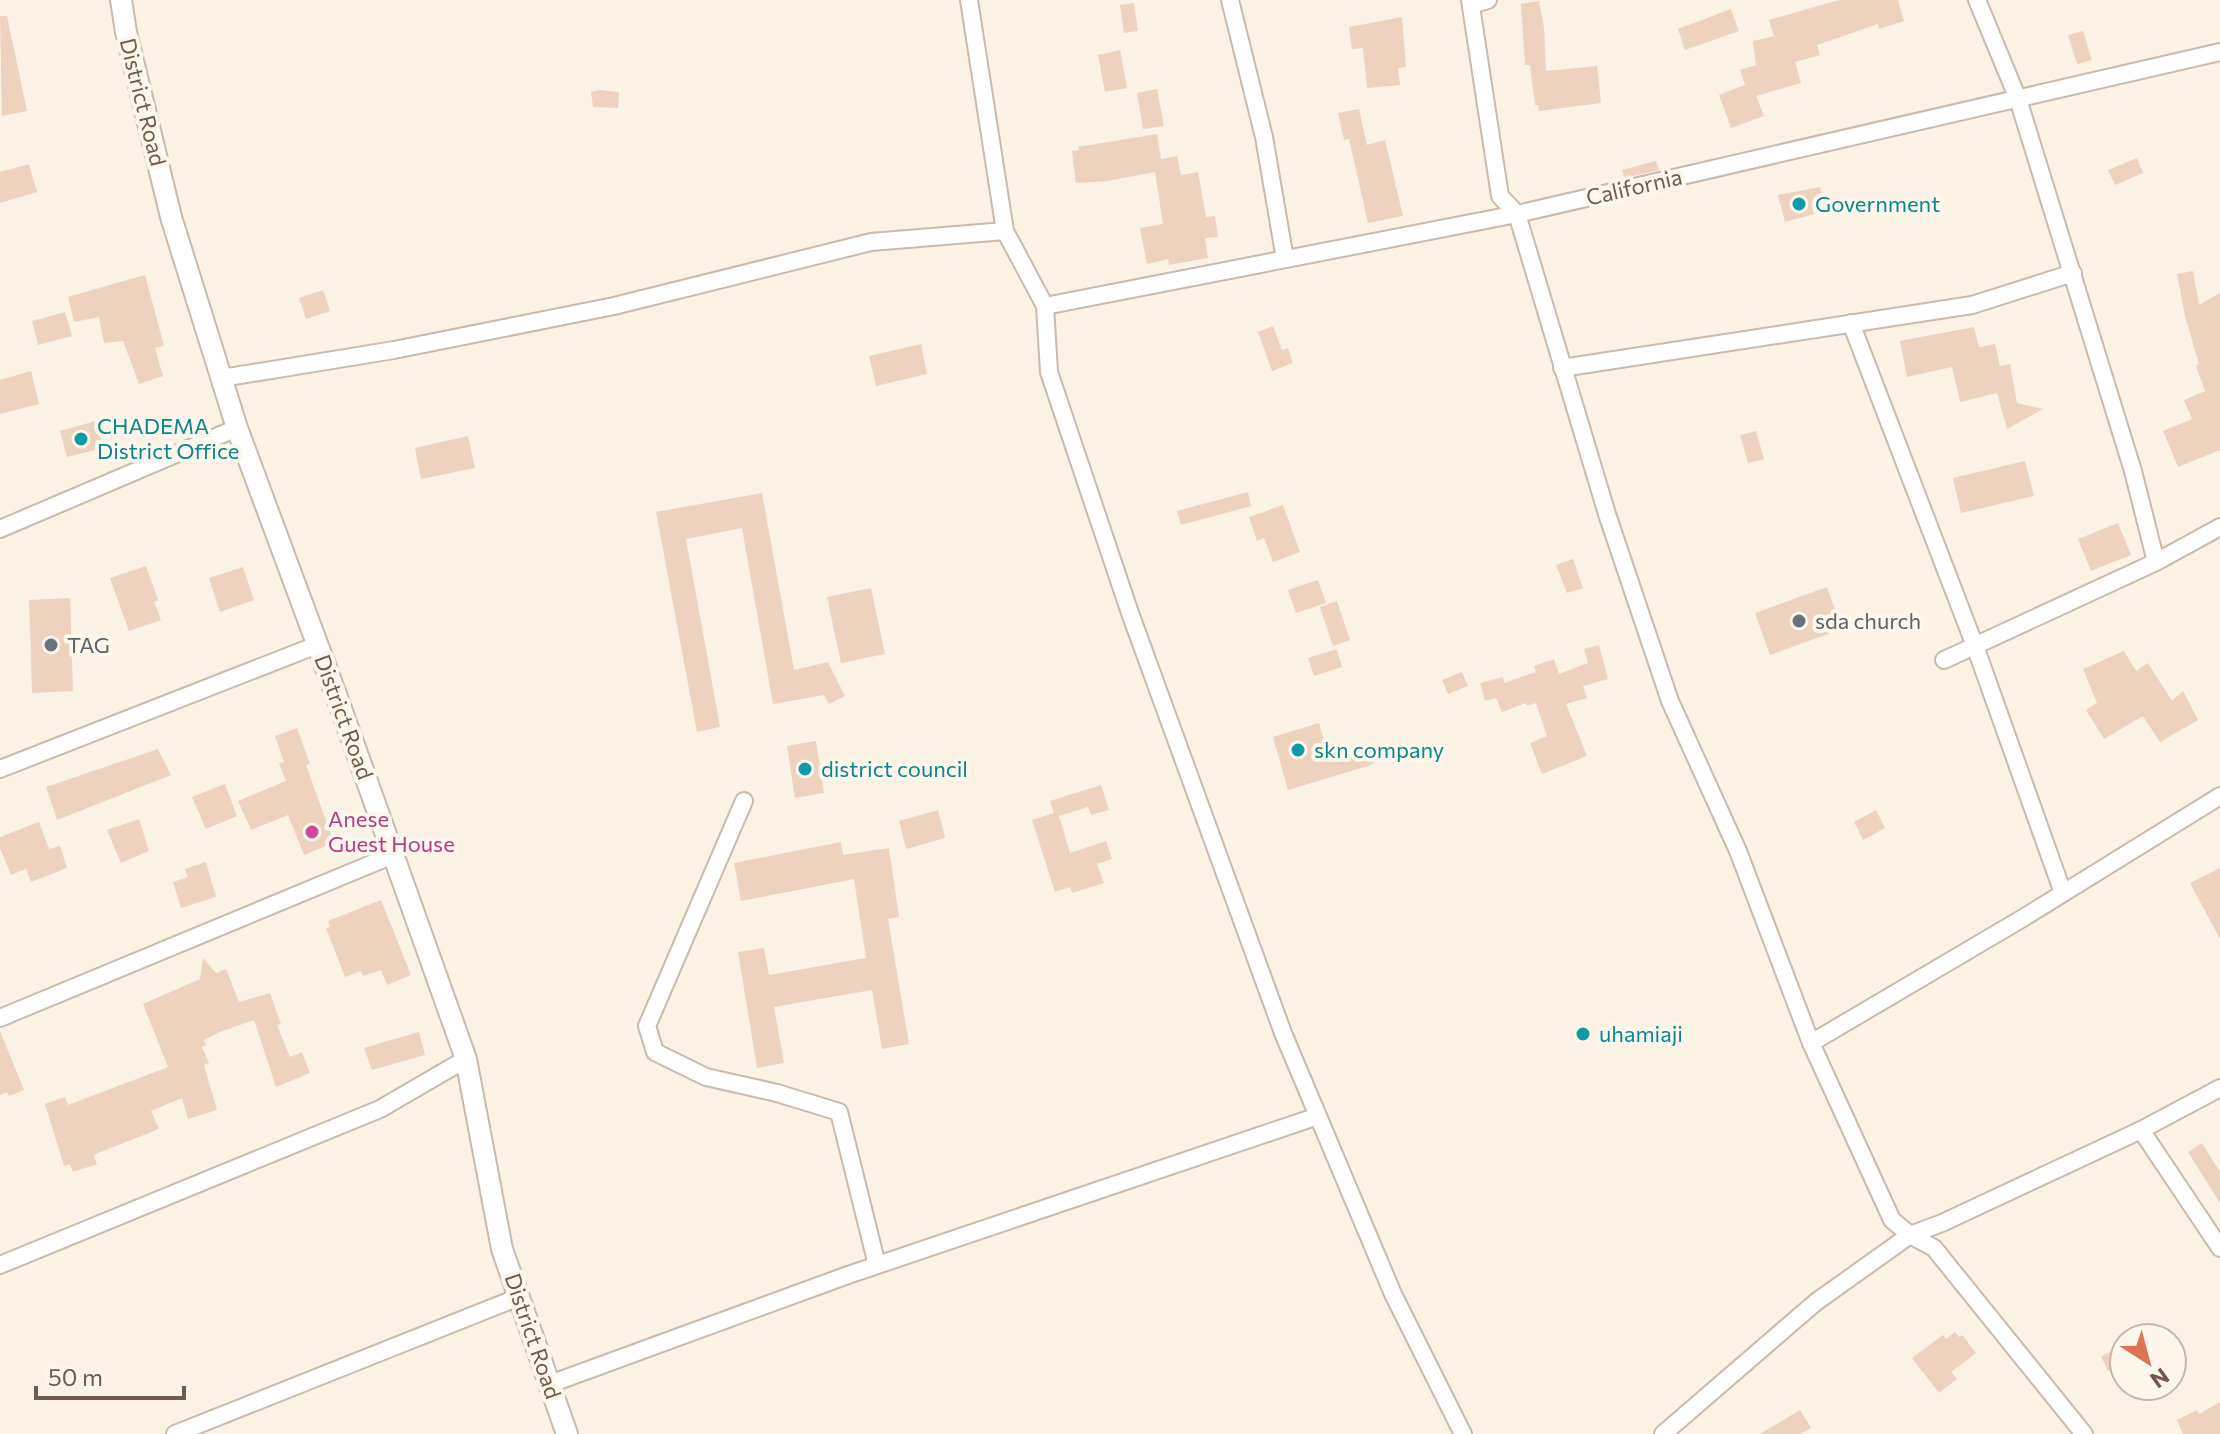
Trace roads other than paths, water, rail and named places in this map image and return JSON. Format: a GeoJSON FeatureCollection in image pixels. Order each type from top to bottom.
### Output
{"type":"FeatureCollection","features":[{"type":"Feature","properties":{"kind":"street","name":"District Road"},"geometry":{"type":"LineString","coordinates":[[121,0],[171,217],[237,428],[466,1059],[502,1249],[567,1434]]}},
{"type":"Feature","properties":{"kind":"street"},"geometry":{"type":"LineString","coordinates":[[969,0],[1005,231],[1045,306],[1049,372],[1125,598],[1278,1019],[1393,1294],[1463,1434]]}},
{"type":"Feature","properties":{"kind":"street"},"geometry":{"type":"LineString","coordinates":[[1230,0],[1264,137],[1285,259]]}},
{"type":"Feature","properties":{"kind":"street"},"geometry":{"type":"LineString","coordinates":[[1488,0],[1471,3],[1500,196],[1517,214],[1607,514],[1670,701],[1738,851],[1811,1043],[1892,1220],[1910,1235],[1934,1248],[2084,1434]]}},
{"type":"Feature","properties":{"kind":"street"},"geometry":{"type":"LineString","coordinates":[[1977,0],[2018,99],[2133,471],[2156,562]]}},
{"type":"Feature","properties":{"kind":"street","name":"California"},"geometry":{"type":"LineString","coordinates":[[1045,306],[1517,214],[2220,52]]}},
{"type":"Feature","properties":{"kind":"street"},"geometry":{"type":"LineString","coordinates":[[222,378],[394,350],[614,306],[871,242],[1005,231]]}},
{"type":"Feature","properties":{"kind":"street"},"geometry":{"type":"LineString","coordinates":[[1562,368],[1972,305],[2073,273]]}},
{"type":"Feature","properties":{"kind":"street"},"geometry":{"type":"LineString","coordinates":[[1851,323],[1975,646],[2063,893]]}},
{"type":"Feature","properties":{"kind":"street"},"geometry":{"type":"LineString","coordinates":[[0,529],[237,428]]}},
{"type":"Feature","properties":{"kind":"street"},"geometry":{"type":"LineString","coordinates":[[1944,660],[2156,562],[2220,527]]}},
{"type":"Feature","properties":{"kind":"street"},"geometry":{"type":"LineString","coordinates":[[0,769],[317,645]]}},
{"type":"Feature","properties":{"kind":"street"},"geometry":{"type":"LineString","coordinates":[[1811,1043],[2220,796]]}},
{"type":"Feature","properties":{"kind":"street"},"geometry":{"type":"LineString","coordinates":[[744,801],[647,1026],[655,1052],[706,1077],[777,1093],[839,1112],[877,1265]]}},
{"type":"Feature","properties":{"kind":"street"},"geometry":{"type":"LineString","coordinates":[[0,1018],[393,855]]}},
{"type":"Feature","properties":{"kind":"street"},"geometry":{"type":"LineString","coordinates":[[0,1265],[380,1109],[466,1059]]}},
{"type":"Feature","properties":{"kind":"street"},"geometry":{"type":"LineString","coordinates":[[1663,1434],[1816,1302],[1910,1235],[2141,1130],[2220,1088]]}},
{"type":"Feature","properties":{"kind":"street"},"geometry":{"type":"LineString","coordinates":[[550,1384],[877,1265],[1318,1116]]}},
{"type":"Feature","properties":{"kind":"street"},"geometry":{"type":"LineString","coordinates":[[2141,1130],[2220,1248]]}},
{"type":"Feature","properties":{"kind":"street"},"geometry":{"type":"LineString","coordinates":[[175,1434],[519,1297]]}},
{"type":"Feature","properties":{"kind":"place","name":"Government"},"geometry":{"type":"Point","coordinates":[1799,204]}},
{"type":"Feature","properties":{"kind":"place","name":"CHADEMA District Office"},"geometry":{"type":"Point","coordinates":[81,439]}},
{"type":"Feature","properties":{"kind":"place","name":"sda church"},"geometry":{"type":"Point","coordinates":[1799,621]}},
{"type":"Feature","properties":{"kind":"place","name":"TAG"},"geometry":{"type":"Point","coordinates":[51,645]}},
{"type":"Feature","properties":{"kind":"place","name":"skn company"},"geometry":{"type":"Point","coordinates":[1298,750]}},
{"type":"Feature","properties":{"kind":"place","name":"district council"},"geometry":{"type":"Point","coordinates":[805,769]}},
{"type":"Feature","properties":{"kind":"place","name":"Anese Guest House"},"geometry":{"type":"Point","coordinates":[312,832]}},
{"type":"Feature","properties":{"kind":"place","name":"uhamiaji"},"geometry":{"type":"Point","coordinates":[1583,1034]}}]}
